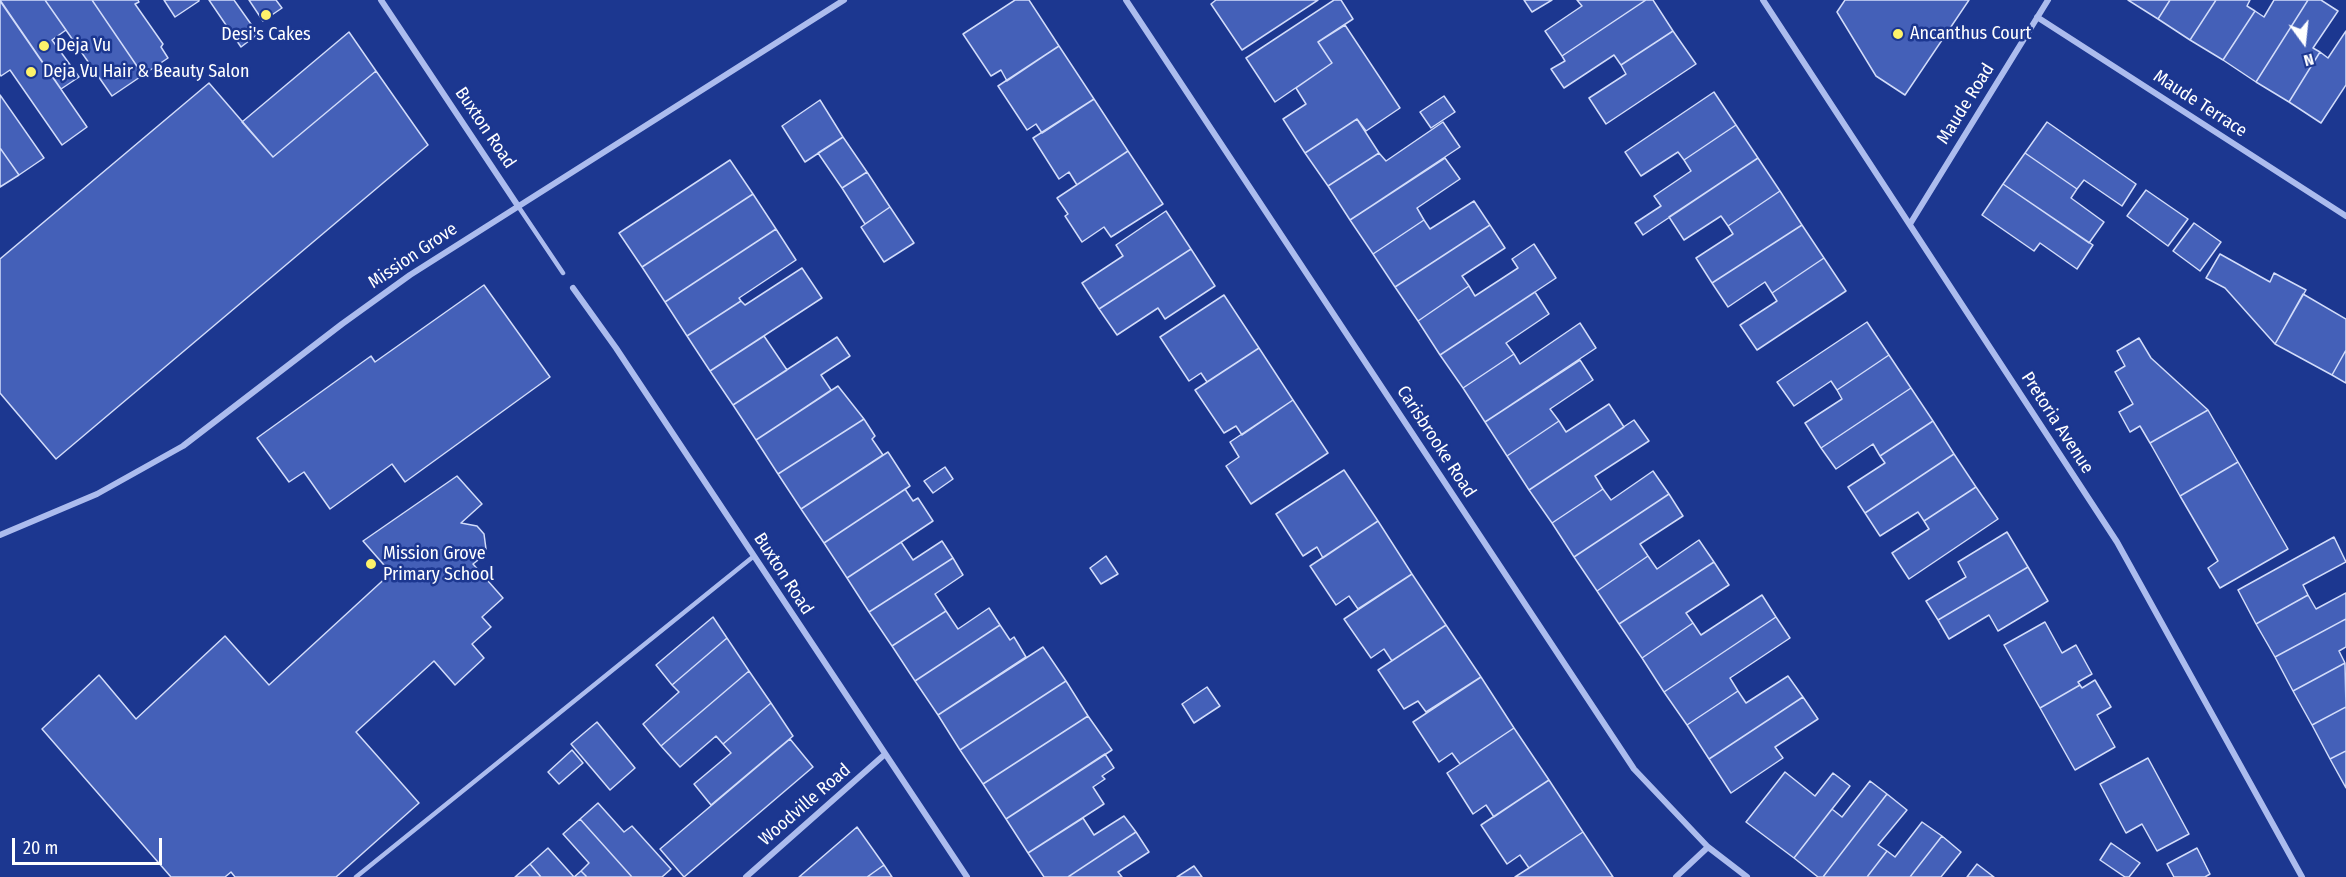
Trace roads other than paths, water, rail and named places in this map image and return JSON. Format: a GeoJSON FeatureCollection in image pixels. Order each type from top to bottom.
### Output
{"type":"FeatureCollection","features":[{"type":"Feature","properties":{"kind":"street","name":"Buxton Road"},"geometry":{"type":"LineString","coordinates":[[381,0],[518,206]]}},
{"type":"Feature","properties":{"kind":"street","name":"Mission Grove"},"geometry":{"type":"LineString","coordinates":[[0,535],[97,494],[183,446],[377,298],[844,0]]}},
{"type":"Feature","properties":{"kind":"street","name":"Carisbrooke Road"},"geometry":{"type":"LineString","coordinates":[[1126,0],[1634,769],[1708,846],[1747,877]]}},
{"type":"Feature","properties":{"kind":"street","name":"Pretoria Avenue"},"geometry":{"type":"LineString","coordinates":[[1763,0],[2117,542],[2302,877]]}},
{"type":"Feature","properties":{"kind":"street","name":"Maude Road"},"geometry":{"type":"LineString","coordinates":[[1910,224],[2048,0]]}},
{"type":"Feature","properties":{"kind":"street","name":"Maude Terrace"},"geometry":{"type":"LineString","coordinates":[[2037,17],[2346,216]]}},
{"type":"Feature","properties":{"kind":"street","name":"Buxton Road"},"geometry":{"type":"LineString","coordinates":[[573,288],[616,348],[967,877]]}},
{"type":"Feature","properties":{"kind":"street","name":"Woodville Road"},"geometry":{"type":"LineString","coordinates":[[746,877],[884,755]]}},
{"type":"Feature","properties":{"kind":"street"},"geometry":{"type":"LineString","coordinates":[[1676,877],[1708,846]]}},
{"type":"Feature","properties":{"kind":"lane","name":"Buxton Road"},"geometry":{"type":"LineString","coordinates":[[518,206],[563,273]]}},
{"type":"Feature","properties":{"kind":"lane"},"geometry":{"type":"LineString","coordinates":[[356,877],[754,556]]}},
{"type":"Feature","properties":{"kind":"place","name":"Desi's Cakes"},"geometry":{"type":"Point","coordinates":[266,15]}},
{"type":"Feature","properties":{"kind":"place","name":"Ancanthus Court"},"geometry":{"type":"Point","coordinates":[1898,34]}},
{"type":"Feature","properties":{"kind":"place","name":"Deja Vu"},"geometry":{"type":"Point","coordinates":[44,46]}},
{"type":"Feature","properties":{"kind":"place","name":"Deja Vu Hair & Beauty Salon"},"geometry":{"type":"Point","coordinates":[31,72]}},
{"type":"Feature","properties":{"kind":"place","name":"Mission Grove Primary School"},"geometry":{"type":"Point","coordinates":[371,564]}}]}
